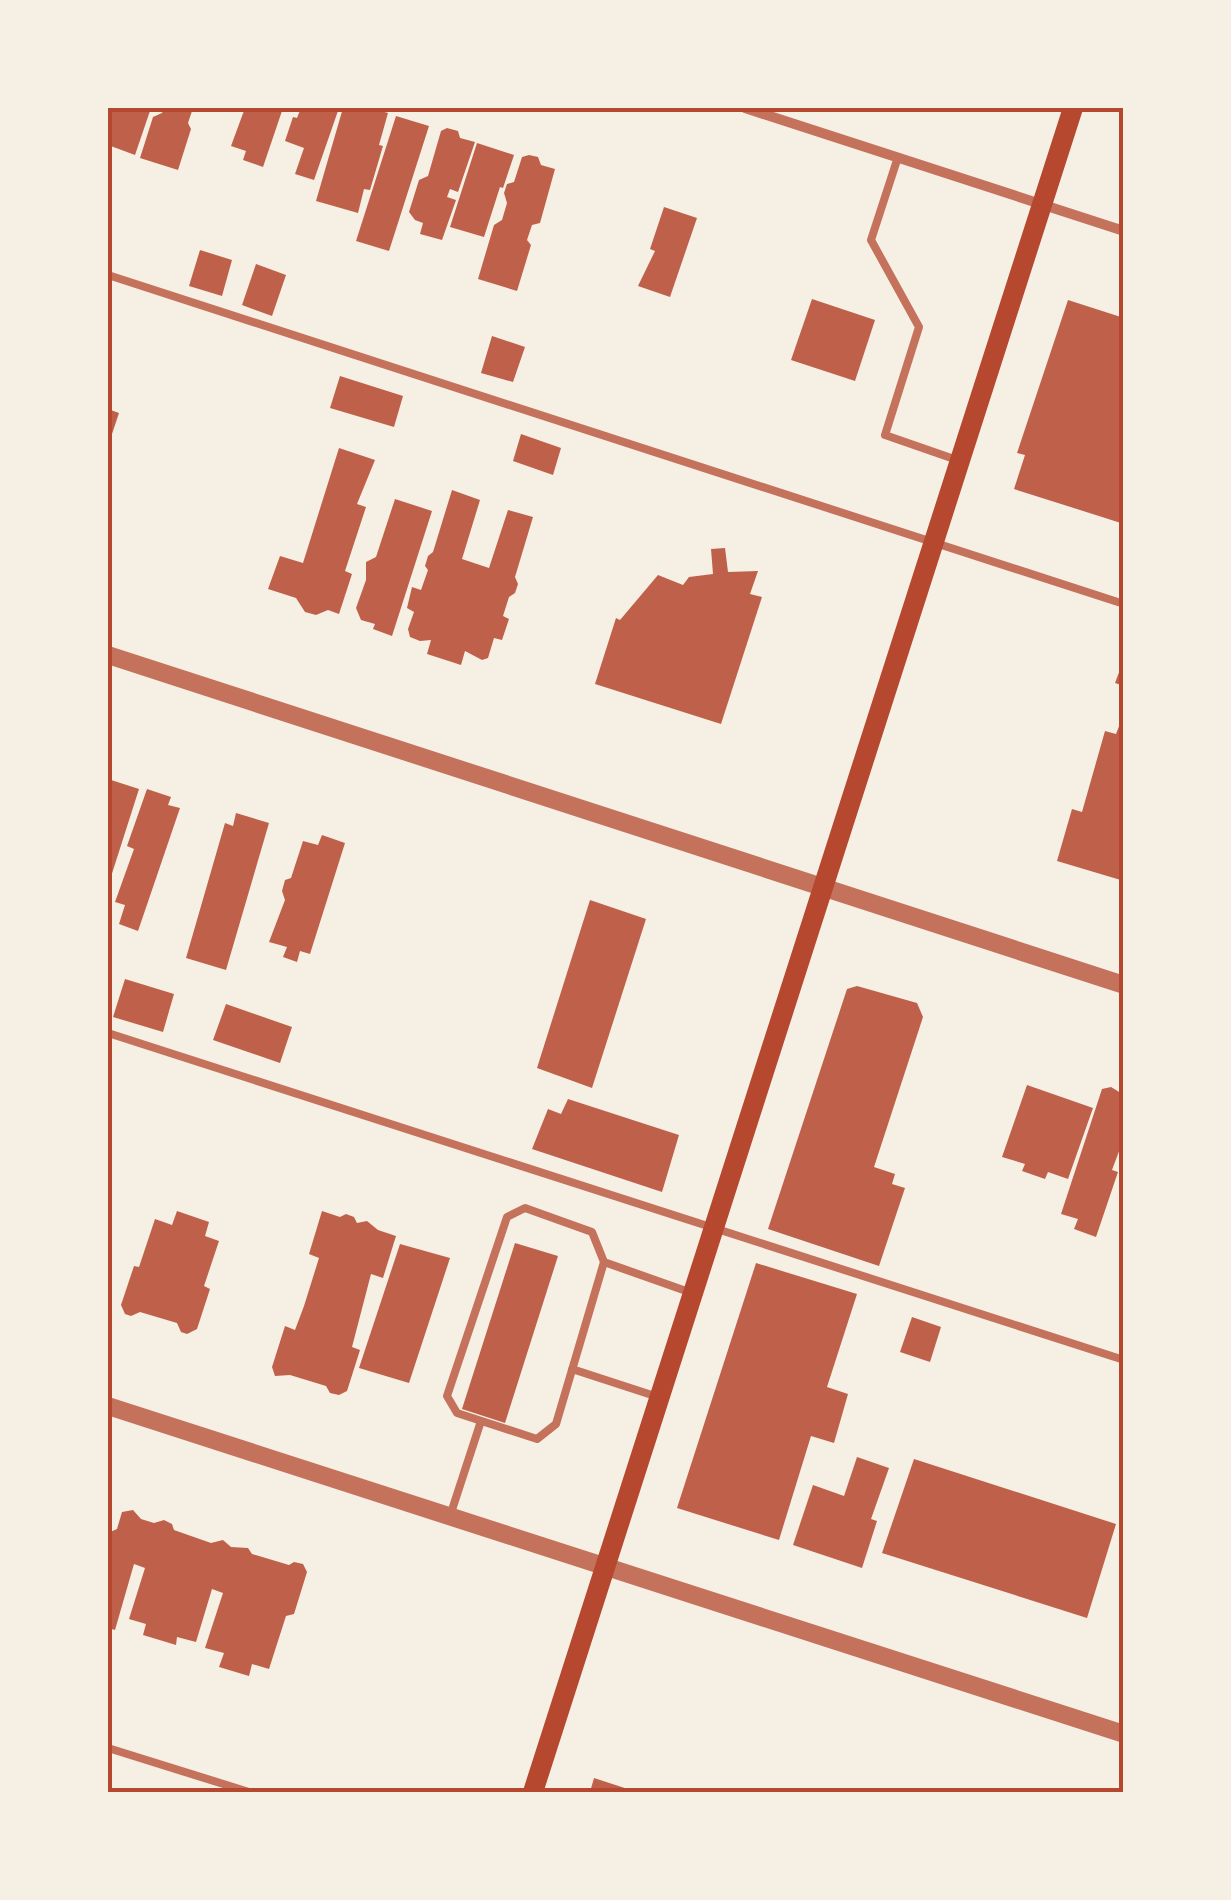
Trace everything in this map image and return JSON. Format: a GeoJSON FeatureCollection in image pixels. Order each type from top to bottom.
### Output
{"type":"FeatureCollection","features":[{"type":"Feature","properties":{"kind":"main road"},"geometry":{"type":"LineString","coordinates":[[533,1792],[1072,108]]}},
{"type":"Feature","properties":{"kind":"street"},"geometry":{"type":"LineString","coordinates":[[745,108],[1124,230]]}},
{"type":"Feature","properties":{"kind":"street"},"geometry":{"type":"LineString","coordinates":[[108,656],[1124,985]]}},
{"type":"Feature","properties":{"kind":"street"},"geometry":{"type":"LineString","coordinates":[[108,1406],[1124,1734]]}},
{"type":"Feature","properties":{"kind":"lane"},"geometry":{"type":"LineString","coordinates":[[898,157],[871,240],[919,327],[885,435],[959,461]]}},
{"type":"Feature","properties":{"kind":"lane"},"geometry":{"type":"LineString","coordinates":[[108,274],[1124,604]]}},
{"type":"Feature","properties":{"kind":"lane"},"geometry":{"type":"LineString","coordinates":[[108,1033],[1124,1360]]}},
{"type":"Feature","properties":{"kind":"lane"},"geometry":{"type":"LineString","coordinates":[[525,1208],[592,1232],[604,1262],[572,1369],[556,1424],[537,1440],[457,1413],[447,1396],[507,1216],[525,1208]]}},
{"type":"Feature","properties":{"kind":"lane"},"geometry":{"type":"LineString","coordinates":[[604,1262],[693,1294]]}},
{"type":"Feature","properties":{"kind":"lane"},"geometry":{"type":"LineString","coordinates":[[572,1369],[660,1398]]}},
{"type":"Feature","properties":{"kind":"lane"},"geometry":{"type":"LineString","coordinates":[[450,1516],[481,1420]]}},
{"type":"Feature","properties":{"kind":"lane"},"geometry":{"type":"LineString","coordinates":[[108,1748],[249,1792]]}},
{"type":"Feature","properties":{"kind":"building"},"geometry":{"type":"Polygon","coordinates":[[[112,108],[151,108],[135,155],[108,145],[112,108]]]}},
{"type":"Feature","properties":{"kind":"building"},"geometry":{"type":"Polygon","coordinates":[[[164,108],[193,108],[178,170],[140,158],[153,117],[164,108]]]}},
{"type":"Feature","properties":{"kind":"building"},"geometry":{"type":"Polygon","coordinates":[[[245,108],[283,108],[263,167],[243,160],[246,151],[231,146],[245,108]]]}},
{"type":"Feature","properties":{"kind":"building"},"geometry":{"type":"Polygon","coordinates":[[[301,108],[339,108],[314,180],[295,174],[304,148],[285,141],[293,117],[297,118],[301,108]]]}},
{"type":"Feature","properties":{"kind":"building"},"geometry":{"type":"Polygon","coordinates":[[[343,108],[372,108],[388,113],[370,190],[364,189],[358,213],[316,201],[343,108]]]}},
{"type":"Feature","properties":{"kind":"building"},"geometry":{"type":"Polygon","coordinates":[[[396,116],[429,126],[389,251],[356,241],[396,116]]]}},
{"type":"Feature","properties":{"kind":"building"},"geometry":{"type":"Polygon","coordinates":[[[441,131],[458,131],[460,138],[475,142],[458,192],[450,189],[447,197],[456,200],[442,240],[420,234],[423,223],[409,212],[419,180],[428,176],[441,131]]]}},
{"type":"Feature","properties":{"kind":"building"},"geometry":{"type":"Polygon","coordinates":[[[477,143],[514,155],[484,237],[450,227],[477,143]]]}},
{"type":"Feature","properties":{"kind":"building"},"geometry":{"type":"Polygon","coordinates":[[[522,157],[538,157],[541,165],[555,169],[540,223],[532,225],[527,240],[531,245],[517,291],[478,279],[494,225],[502,220],[507,184],[514,182],[522,157]]]}},
{"type":"Feature","properties":{"kind":"building"},"geometry":{"type":"Polygon","coordinates":[[[664,207],[697,218],[670,297],[638,286],[655,251],[650,249],[664,207]]]}},
{"type":"Feature","properties":{"kind":"building"},"geometry":{"type":"Polygon","coordinates":[[[200,250],[232,260],[222,296],[189,286],[200,250]]]}},
{"type":"Feature","properties":{"kind":"building"},"geometry":{"type":"Polygon","coordinates":[[[256,264],[286,275],[272,316],[242,305],[256,264]]]}},
{"type":"Feature","properties":{"kind":"building"},"geometry":{"type":"Polygon","coordinates":[[[812,299],[875,320],[855,381],[791,360],[812,299]]]}},
{"type":"Feature","properties":{"kind":"building"},"geometry":{"type":"Polygon","coordinates":[[[1068,300],[1124,318],[1124,524],[1014,489],[1025,455],[1017,453],[1068,300]]]}},
{"type":"Feature","properties":{"kind":"building"},"geometry":{"type":"Polygon","coordinates":[[[492,336],[525,347],[513,382],[481,373],[492,336]]]}},
{"type":"Feature","properties":{"kind":"building"},"geometry":{"type":"Polygon","coordinates":[[[340,376],[403,396],[394,427],[330,408],[340,376]]]}},
{"type":"Feature","properties":{"kind":"building"},"geometry":{"type":"Polygon","coordinates":[[[108,409],[119,413],[108,446],[108,409]]]}},
{"type":"Feature","properties":{"kind":"building"},"geometry":{"type":"Polygon","coordinates":[[[521,434],[561,448],[553,475],[513,461],[521,434]]]}},
{"type":"Feature","properties":{"kind":"building"},"geometry":{"type":"Polygon","coordinates":[[[339,448],[375,460],[357,504],[366,507],[345,571],[352,574],[339,614],[328,610],[316,615],[305,612],[296,598],[268,589],[280,556],[303,563],[339,448]]]}},
{"type":"Feature","properties":{"kind":"building"},"geometry":{"type":"Polygon","coordinates":[[[452,490],[480,500],[462,559],[489,568],[508,510],[533,517],[515,577],[518,584],[503,616],[509,619],[502,640],[494,638],[488,658],[482,660],[465,651],[461,665],[427,654],[431,640],[410,637],[408,629],[414,612],[407,608],[412,587],[421,590],[428,556],[433,552],[452,490]]]}},
{"type":"Feature","properties":{"kind":"building"},"geometry":{"type":"Polygon","coordinates":[[[395,499],[432,511],[392,636],[361,620],[356,608],[366,580],[366,562],[376,557],[395,499]]]}},
{"type":"Feature","properties":{"kind":"building"},"geometry":{"type":"Polygon","coordinates":[[[725,548],[728,572],[758,571],[750,594],[762,597],[721,724],[595,684],[616,618],[620,620],[658,575],[683,585],[689,577],[713,574],[711,549],[725,548]]]}},
{"type":"Feature","properties":{"kind":"building"},"geometry":{"type":"Polygon","coordinates":[[[1124,659],[1124,686],[1115,683],[1124,659]]]}},
{"type":"Feature","properties":{"kind":"building"},"geometry":{"type":"Polygon","coordinates":[[[1121,721],[1124,881],[1057,861],[1072,809],[1082,812],[1105,731],[1116,734],[1121,721]]]}},
{"type":"Feature","properties":{"kind":"building"},"geometry":{"type":"Polygon","coordinates":[[[108,779],[139,789],[108,886],[108,779]]]}},
{"type":"Feature","properties":{"kind":"building"},"geometry":{"type":"Polygon","coordinates":[[[147,789],[171,797],[168,805],[180,808],[138,931],[119,924],[125,905],[115,902],[134,849],[127,846],[147,789]]]}},
{"type":"Feature","properties":{"kind":"building"},"geometry":{"type":"Polygon","coordinates":[[[236,813],[269,823],[226,970],[186,958],[225,823],[233,826],[236,813]]]}},
{"type":"Feature","properties":{"kind":"building"},"geometry":{"type":"Polygon","coordinates":[[[322,835],[345,843],[310,954],[300,951],[297,962],[283,957],[287,947],[269,942],[285,900],[285,880],[291,878],[303,841],[318,845],[322,835]]]}},
{"type":"Feature","properties":{"kind":"building"},"geometry":{"type":"Polygon","coordinates":[[[590,900],[646,919],[592,1088],[537,1068],[590,900]]]}},
{"type":"Feature","properties":{"kind":"building"},"geometry":{"type":"Polygon","coordinates":[[[125,979],[174,994],[163,1032],[113,1017],[125,979]]]}},
{"type":"Feature","properties":{"kind":"building"},"geometry":{"type":"Polygon","coordinates":[[[857,986],[917,1003],[923,1017],[874,1167],[895,1174],[892,1184],[905,1188],[879,1266],[768,1229],[847,989],[857,986]]]}},
{"type":"Feature","properties":{"kind":"building"},"geometry":{"type":"Polygon","coordinates":[[[226,1004],[292,1027],[280,1063],[213,1040],[226,1004]]]}},
{"type":"Feature","properties":{"kind":"building"},"geometry":{"type":"Polygon","coordinates":[[[1027,1085],[1093,1108],[1068,1179],[1048,1172],[1045,1179],[1022,1171],[1025,1164],[1002,1157],[1027,1085]]]}},
{"type":"Feature","properties":{"kind":"building"},"geometry":{"type":"Polygon","coordinates":[[[1111,1087],[1124,1095],[1124,1138],[1112,1170],[1118,1172],[1096,1237],[1074,1229],[1078,1219],[1061,1214],[1102,1089],[1111,1087]]]}},
{"type":"Feature","properties":{"kind":"building"},"geometry":{"type":"Polygon","coordinates":[[[568,1099],[679,1135],[662,1192],[532,1149],[548,1109],[561,1114],[568,1099]]]}},
{"type":"Feature","properties":{"kind":"building"},"geometry":{"type":"Polygon","coordinates":[[[177,1211],[209,1222],[205,1236],[219,1241],[204,1286],[210,1289],[197,1329],[187,1334],[181,1332],[177,1323],[140,1312],[125,1314],[121,1305],[155,1219],[172,1225],[177,1211]]]}},
{"type":"Feature","properties":{"kind":"building"},"geometry":{"type":"Polygon","coordinates":[[[322,1211],[340,1217],[346,1214],[357,1223],[367,1221],[396,1236],[383,1278],[371,1274],[352,1347],[360,1350],[347,1391],[339,1395],[330,1393],[326,1386],[290,1375],[275,1376],[272,1367],[285,1326],[295,1330],[304,1306],[319,1258],[309,1254],[322,1211]]]}},
{"type":"Feature","properties":{"kind":"building"},"geometry":{"type":"Polygon","coordinates":[[[515,1243],[558,1256],[505,1423],[462,1409],[515,1243]]]}},
{"type":"Feature","properties":{"kind":"building"},"geometry":{"type":"Polygon","coordinates":[[[400,1244],[450,1258],[409,1383],[359,1368],[400,1244]]]}},
{"type":"Feature","properties":{"kind":"building"},"geometry":{"type":"Polygon","coordinates":[[[756,1263],[857,1294],[827,1387],[848,1394],[834,1443],[811,1436],[779,1540],[677,1508],[756,1263]]]}},
{"type":"Feature","properties":{"kind":"building"},"geometry":{"type":"Polygon","coordinates":[[[912,1317],[941,1327],[930,1362],[900,1352],[912,1317]]]}},
{"type":"Feature","properties":{"kind":"building"},"geometry":{"type":"Polygon","coordinates":[[[857,1457],[889,1468],[871,1519],[877,1521],[862,1568],[793,1545],[813,1485],[844,1496],[857,1457]]]}},
{"type":"Feature","properties":{"kind":"building"},"geometry":{"type":"Polygon","coordinates":[[[914,1459],[1116,1524],[1087,1618],[882,1553],[914,1459]]]}},
{"type":"Feature","properties":{"kind":"building"},"geometry":{"type":"Polygon","coordinates":[[[133,1510],[141,1519],[154,1523],[164,1520],[174,1530],[211,1543],[223,1540],[231,1547],[248,1548],[252,1554],[289,1565],[303,1564],[307,1572],[294,1614],[286,1616],[269,1669],[252,1664],[249,1676],[219,1667],[224,1653],[205,1648],[223,1593],[212,1589],[196,1642],[177,1637],[176,1645],[143,1635],[146,1624],[129,1619],[145,1568],[134,1564],[115,1630],[108,1628],[108,1533],[117,1529],[122,1512],[133,1510]]]}},
{"type":"Feature","properties":{"kind":"building"},"geometry":{"type":"Polygon","coordinates":[[[594,1778],[637,1792],[590,1792],[594,1778]]]}}]}
